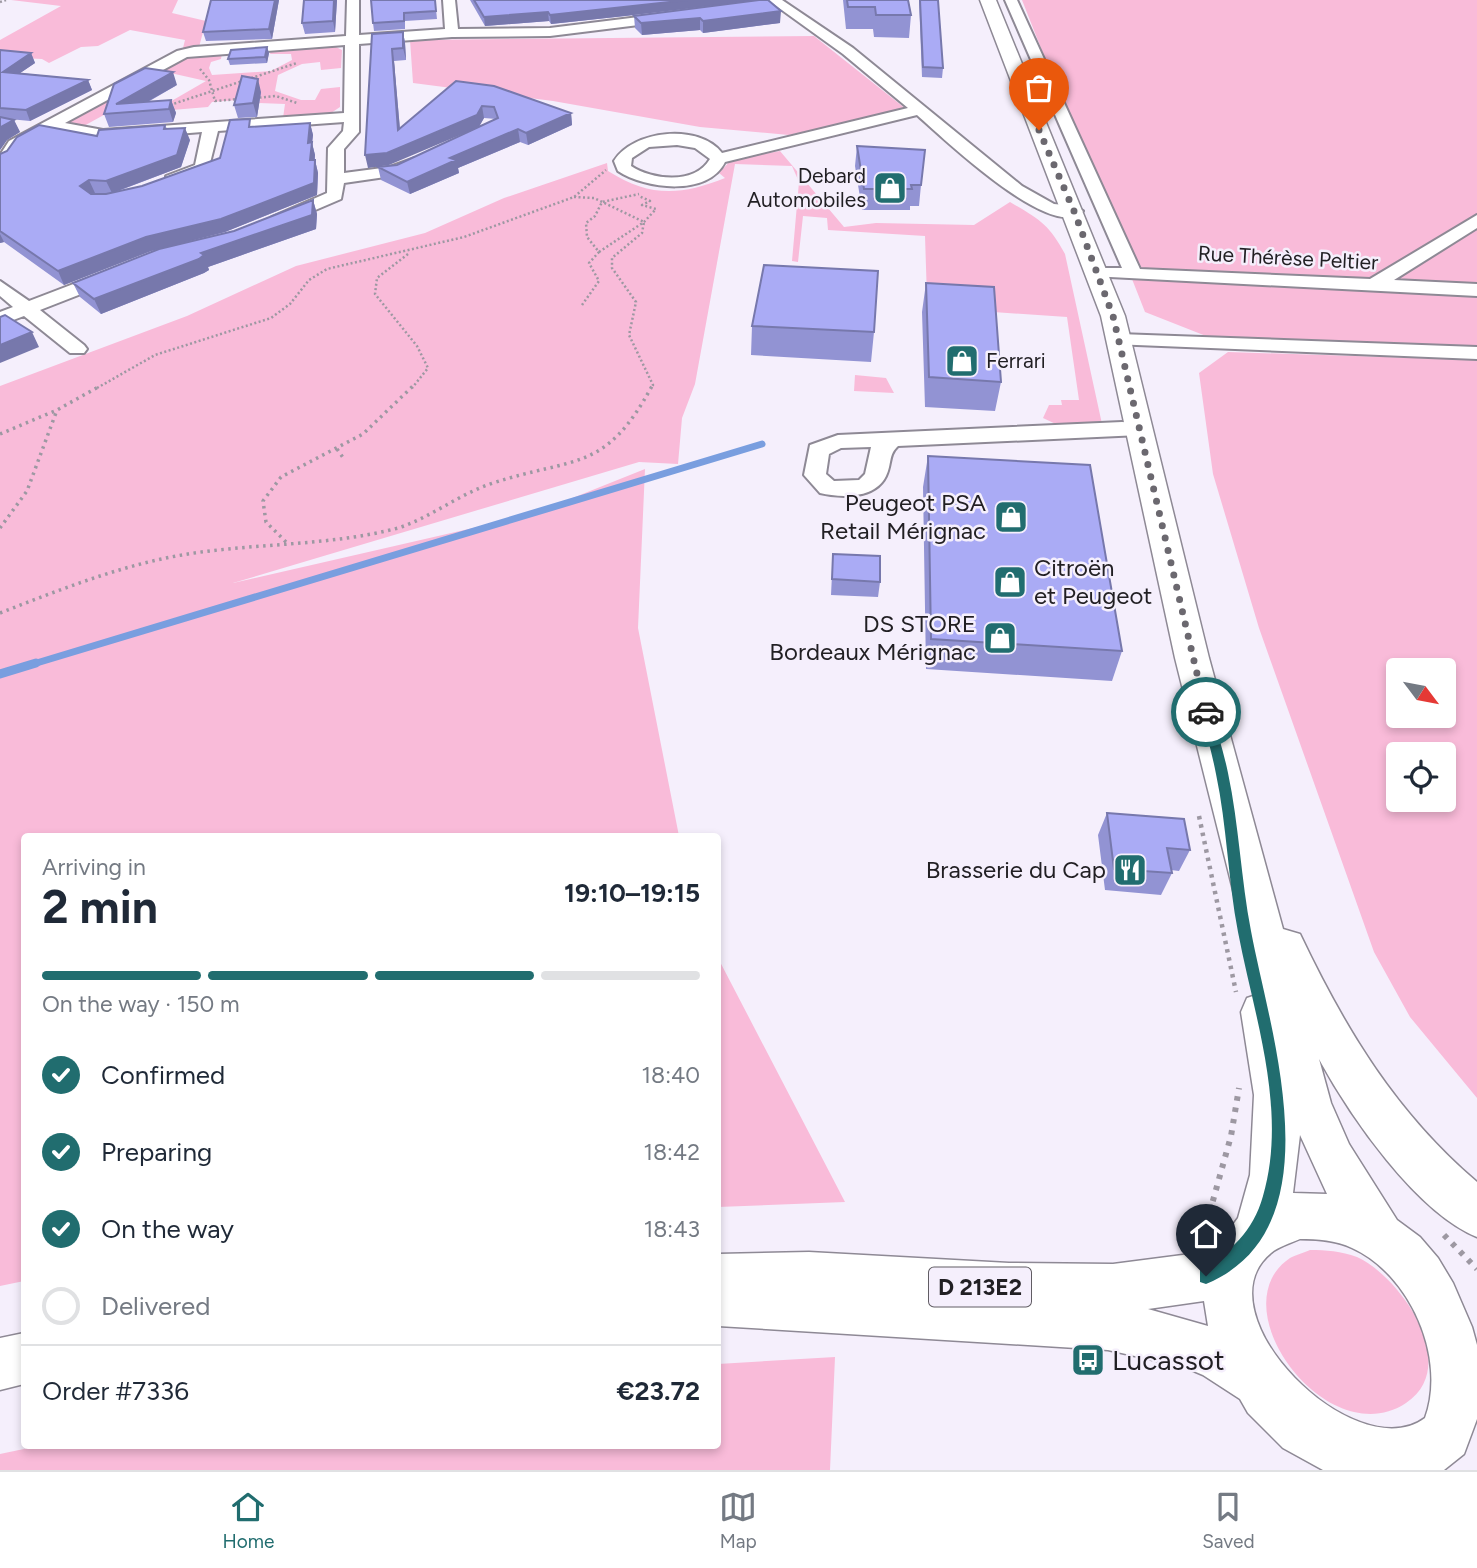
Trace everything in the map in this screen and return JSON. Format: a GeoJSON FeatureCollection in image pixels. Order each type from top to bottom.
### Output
{"type":"FeatureCollection","features":[{"type":"Feature","properties":{"kind":"main road"},"geometry":{"type":"LineString","coordinates":[[988,0],[1074,211],[1119,340],[1192,658],[1309,1104],[1334,1160],[1380,1236]]}},
{"type":"Feature","properties":{"kind":"main road"},"geometry":{"type":"LineString","coordinates":[[1222,774],[1244,930],[1270,1048],[1277,1099],[1278,1156],[1271,1195],[1229,1282],[1228,1312],[1237,1346],[1252,1378],[1315,1451],[1339,1452],[1374,1461],[1407,1459],[1449,1438],[1466,1391],[1464,1352],[1451,1314],[1427,1278]]}},
{"type":"Feature","properties":{"kind":"main road"},"geometry":{"type":"LineString","coordinates":[[1237,829],[1320,1023],[1354,1080],[1414,1156],[1477,1213]]}},
{"type":"Feature","properties":{"kind":"main road"},"geometry":{"type":"LineString","coordinates":[[1247,1243],[1286,1218],[1320,1215],[1350,1221],[1380,1236],[1405,1255],[1427,1278],[1477,1315]]}},
{"type":"Feature","properties":{"kind":"main road","name":"D 213E2"},"geometry":{"type":"LineString","coordinates":[[721,1279],[810,1277],[1009,1288],[1113,1289],[1206,1276],[1247,1243]]}},
{"type":"Feature","properties":{"kind":"main road","name":"D 213E2"},"geometry":{"type":"LineString","coordinates":[[721,1301],[1108,1325],[1184,1342],[1220,1356],[1252,1378]]}},
{"type":"Feature","properties":{"kind":"main road"},"geometry":{"type":"LineString","coordinates":[[0,1364],[21,1360]]}},
{"type":"Feature","properties":{"kind":"street"},"geometry":{"type":"LineString","coordinates":[[256,229],[329,200],[335,195],[336,148],[351,132],[353,0]]}},
{"type":"Feature","properties":{"kind":"street"},"geometry":{"type":"LineString","coordinates":[[449,0],[452,33]]}},
{"type":"Feature","properties":{"kind":"street"},"geometry":{"type":"LineString","coordinates":[[1011,0],[1132,270],[1130,273]]}},
{"type":"Feature","properties":{"kind":"street"},"geometry":{"type":"LineString","coordinates":[[754,6],[776,1],[848,51],[1022,194],[1050,209],[1074,211]]}},
{"type":"Feature","properties":{"kind":"street"},"geometry":{"type":"LineString","coordinates":[[0,161],[6,158],[15,144],[182,54],[194,51],[452,33],[550,32],[686,15]]}},
{"type":"Feature","properties":{"kind":"street"},"geometry":{"type":"LineString","coordinates":[[718,159],[705,146],[685,141],[662,141],[634,148],[622,161],[630,173],[652,180],[671,182],[700,177],[710,172],[718,159],[920,110]]}},
{"type":"Feature","properties":{"kind":"street"},"geometry":{"type":"LineString","coordinates":[[49,125],[103,135],[211,128],[350,111]]}},
{"type":"Feature","properties":{"kind":"street"},"geometry":{"type":"LineString","coordinates":[[152,187],[202,168],[211,128]]}},
{"type":"Feature","properties":{"kind":"street"},"geometry":{"type":"LineString","coordinates":[[336,179],[393,172],[429,157]]}},
{"type":"Feature","properties":{"kind":"street"},"geometry":{"type":"LineString","coordinates":[[1374,285],[1477,220]]}},
{"type":"Feature","properties":{"kind":"street"},"geometry":{"type":"LineString","coordinates":[[0,319],[122,271]]}},
{"type":"Feature","properties":{"kind":"street","name":"Rue Thérèse Peltier"},"geometry":{"type":"LineString","coordinates":[[1097,272],[1477,290]]}},
{"type":"Feature","properties":{"kind":"street"},"geometry":{"type":"LineString","coordinates":[[0,288],[77,349]]}},
{"type":"Feature","properties":{"kind":"street"},"geometry":{"type":"LineString","coordinates":[[1119,340],[1477,353]]}},
{"type":"Feature","properties":{"kind":"street"},"geometry":{"type":"LineString","coordinates":[[892,439],[1140,429]]}},
{"type":"Feature","properties":{"kind":"path"},"geometry":{"type":"LineString","coordinates":[[0,2],[6,0]]}},
{"type":"Feature","properties":{"kind":"path"},"geometry":{"type":"LineString","coordinates":[[194,51],[200,69],[209,80],[215,101],[239,99]]}},
{"type":"Feature","properties":{"kind":"path"},"geometry":{"type":"LineString","coordinates":[[160,106],[213,92],[297,63]]}},
{"type":"Feature","properties":{"kind":"path"},"geometry":{"type":"LineString","coordinates":[[251,98],[276,96],[312,108],[350,111]]}},
{"type":"Feature","properties":{"kind":"path"},"geometry":{"type":"LineString","coordinates":[[0,434],[57,410],[155,355],[271,318],[290,304],[309,279],[327,270],[368,258],[411,252],[464,237],[526,212],[575,197],[585,191],[602,172],[622,161]]}},
{"type":"Feature","properties":{"kind":"path"},"geometry":{"type":"LineString","coordinates":[[638,196],[652,180]]}},
{"type":"Feature","properties":{"kind":"path"},"geometry":{"type":"LineString","coordinates":[[582,304],[599,281],[589,263],[599,252],[644,222],[656,209],[642,205],[650,201],[628,194],[602,202],[586,223],[587,237],[599,252]]}},
{"type":"Feature","properties":{"kind":"path"},"geometry":{"type":"LineString","coordinates":[[575,197],[602,202],[644,222]]}},
{"type":"Feature","properties":{"kind":"path"},"geometry":{"type":"LineString","coordinates":[[0,613],[112,574],[185,554],[344,538],[399,528],[466,492],[577,463],[612,445],[641,412],[653,385],[651,375],[635,350],[629,334],[636,302],[612,268],[612,258],[642,233],[644,222]]}},
{"type":"Feature","properties":{"kind":"path"},"geometry":{"type":"LineString","coordinates":[[286,542],[266,522],[263,501],[281,477],[363,434],[401,401],[428,369],[417,346],[375,294],[377,278],[411,252]]}},
{"type":"Feature","properties":{"kind":"path"},"geometry":{"type":"LineString","coordinates":[[0,528],[27,491],[57,410]]}},
{"type":"Feature","properties":{"kind":"path"},"geometry":{"type":"LineString","coordinates":[[337,449],[344,459]]}},
{"type":"Feature","properties":{"kind":"path"},"geometry":{"type":"LineString","coordinates":[[0,606],[12,609]]}},
{"type":"Feature","properties":{"kind":"path"},"geometry":{"type":"LineString","coordinates":[[1188,1245],[1212,1204],[1231,1136]]}},
{"type":"Feature","properties":{"kind":"shaded area"},"geometry":{"type":"Polygon","coordinates":[[[11,0],[178,0],[172,13],[206,21],[199,47],[183,48],[185,40],[130,30],[98,46],[81,47],[49,63],[42,59],[0,57],[0,40],[61,6],[11,0]]]}},
{"type":"Feature","properties":{"kind":"shaded area"},"geometry":{"type":"Polygon","coordinates":[[[1022,0],[1477,0],[1477,346],[1206,336],[1145,312],[1022,0]]]}},
{"type":"Feature","properties":{"kind":"shaded area"},"geometry":{"type":"Polygon","coordinates":[[[814,36],[906,109],[789,135],[700,127],[553,101],[413,83],[410,40],[814,36]]]}},
{"type":"Feature","properties":{"kind":"shaded area"},"geometry":{"type":"Polygon","coordinates":[[[332,45],[342,50],[341,68],[321,70],[320,62],[302,64],[278,75],[275,91],[301,100],[315,100],[321,89],[340,87],[340,107],[331,113],[283,118],[285,104],[259,103],[261,98],[212,102],[208,107],[172,110],[174,106],[111,111],[82,127],[66,124],[144,80],[123,105],[168,103],[206,81],[166,72],[152,75],[186,57],[222,53],[221,59],[211,62],[209,68],[212,75],[271,71],[292,60],[291,54],[270,54],[272,48],[332,45]]]}},
{"type":"Feature","properties":{"kind":"shaded area"},"geometry":{"type":"Polygon","coordinates":[[[780,151],[844,227],[876,223],[974,225],[1010,202],[1029,213],[1054,236],[1065,254],[1102,424],[1060,426],[1043,418],[1049,405],[1062,405],[1061,400],[1079,400],[1067,317],[979,311],[927,298],[925,236],[828,230],[827,218],[803,216],[798,262],[792,261],[799,182],[792,166],[735,164],[695,384],[682,418],[678,464],[639,462],[233,583],[530,515],[645,469],[638,628],[678,833],[21,833],[21,1282],[0,1286],[0,386],[187,316],[296,266],[425,233],[504,198],[607,163],[608,171],[637,186],[679,191],[725,178],[719,173],[731,160],[780,151]]]}},
{"type":"Feature","properties":{"kind":"shaded area"},"geometry":{"type":"Polygon","coordinates":[[[1228,352],[1477,360],[1477,1098],[1410,1017],[1374,952],[1259,628],[1213,474],[1199,373],[1228,352]]]}},
{"type":"Feature","properties":{"kind":"shaded area"},"geometry":{"type":"Polygon","coordinates":[[[855,375],[886,378],[894,393],[854,391],[855,375]]]}},
{"type":"Feature","properties":{"kind":"shaded area"},"geometry":{"type":"Polygon","coordinates":[[[721,964],[845,1202],[721,1207],[721,964]]]}},
{"type":"Feature","properties":{"kind":"shaded area"},"geometry":{"type":"Polygon","coordinates":[[[1310,1250],[1334,1251],[1357,1257],[1374,1267],[1407,1302],[1427,1346],[1428,1367],[1422,1387],[1406,1403],[1376,1414],[1345,1409],[1316,1393],[1291,1368],[1274,1339],[1266,1309],[1271,1280],[1290,1258],[1310,1250]]]}},
{"type":"Feature","properties":{"kind":"shaded area"},"geometry":{"type":"Polygon","coordinates":[[[835,1357],[830,1470],[0,1470],[0,1454],[24,1449],[721,1449],[721,1364],[835,1357]]]}},
{"type":"Feature","properties":{"kind":"building"},"geometry":{"type":"Polygon","coordinates":[[[211,0],[275,0],[269,29],[203,32],[211,0]]]}},
{"type":"Feature","properties":{"kind":"building"},"geometry":{"type":"Polygon","coordinates":[[[304,0],[334,0],[333,21],[302,23],[304,0]]]}},
{"type":"Feature","properties":{"kind":"building"},"geometry":{"type":"Polygon","coordinates":[[[371,0],[435,0],[436,11],[404,13],[404,21],[373,23],[371,0]]]}},
{"type":"Feature","properties":{"kind":"building"},"geometry":{"type":"Polygon","coordinates":[[[474,0],[688,0],[550,15],[548,12],[484,17],[474,0]]]}},
{"type":"Feature","properties":{"kind":"building"},"geometry":{"type":"Polygon","coordinates":[[[768,0],[781,11],[703,21],[700,18],[641,23],[634,16],[768,0]]]}},
{"type":"Feature","properties":{"kind":"building"},"geometry":{"type":"Polygon","coordinates":[[[847,0],[908,0],[911,15],[876,15],[875,7],[848,7],[847,0]]]}},
{"type":"Feature","properties":{"kind":"building"},"geometry":{"type":"Polygon","coordinates":[[[920,0],[938,0],[943,68],[923,67],[920,0]]]}},
{"type":"Feature","properties":{"kind":"building"},"geometry":{"type":"Polygon","coordinates":[[[403,32],[403,48],[392,49],[398,130],[456,81],[494,86],[571,113],[526,133],[518,129],[450,158],[456,160],[407,182],[378,167],[397,165],[498,118],[494,107],[482,106],[477,115],[387,153],[365,155],[372,34],[403,32]]]}},
{"type":"Feature","properties":{"kind":"building"},"geometry":{"type":"Polygon","coordinates":[[[267,47],[265,57],[228,59],[231,50],[267,47]]]}},
{"type":"Feature","properties":{"kind":"building"},"geometry":{"type":"Polygon","coordinates":[[[0,50],[31,53],[3,72],[88,80],[26,110],[0,108],[0,50]]]}},
{"type":"Feature","properties":{"kind":"building"},"geometry":{"type":"Polygon","coordinates":[[[145,68],[173,72],[116,104],[171,100],[169,109],[104,114],[114,84],[145,68]]]}},
{"type":"Feature","properties":{"kind":"building"},"geometry":{"type":"Polygon","coordinates":[[[242,76],[258,79],[253,103],[234,105],[242,76]]]}},
{"type":"Feature","properties":{"kind":"building"},"geometry":{"type":"Polygon","coordinates":[[[0,117],[14,120],[0,129],[0,117]]]}},
{"type":"Feature","properties":{"kind":"building"},"geometry":{"type":"Polygon","coordinates":[[[250,119],[249,127],[310,123],[308,143],[312,142],[310,160],[315,160],[314,183],[221,219],[146,237],[58,271],[0,231],[0,154],[7,151],[17,137],[39,125],[97,136],[99,130],[165,125],[164,129],[185,128],[177,155],[106,181],[89,180],[80,186],[91,194],[106,194],[142,186],[220,158],[230,120],[250,119]]]}},
{"type":"Feature","properties":{"kind":"building"},"geometry":{"type":"Polygon","coordinates":[[[857,146],[925,150],[921,185],[911,185],[912,189],[864,189],[857,146]]]}},
{"type":"Feature","properties":{"kind":"building"},"geometry":{"type":"Polygon","coordinates":[[[313,200],[312,215],[201,253],[204,255],[199,259],[94,299],[73,283],[159,249],[234,231],[313,200]]]}},
{"type":"Feature","properties":{"kind":"building"},"geometry":{"type":"Polygon","coordinates":[[[764,265],[878,271],[874,332],[752,326],[764,265]]]}},
{"type":"Feature","properties":{"kind":"building"},"geometry":{"type":"Polygon","coordinates":[[[926,283],[994,287],[1001,382],[929,377],[926,283]]]}},
{"type":"Feature","properties":{"kind":"building"},"geometry":{"type":"Polygon","coordinates":[[[5,315],[32,332],[0,345],[0,317],[5,315]]]}},
{"type":"Feature","properties":{"kind":"building","name":"Citroën et Peugeot"},"geometry":{"type":"Polygon","coordinates":[[[928,456],[1090,465],[1122,651],[931,639],[928,456]]]}},
{"type":"Feature","properties":{"kind":"building"},"geometry":{"type":"Polygon","coordinates":[[[833,554],[880,556],[880,582],[832,579],[833,554]]]}},
{"type":"Feature","properties":{"kind":"building"},"geometry":{"type":"Polygon","coordinates":[[[1107,813],[1184,819],[1190,850],[1167,848],[1172,873],[1114,869],[1107,813]]]}},
{"type":"Feature","properties":{"kind":"waterway"},"geometry":{"type":"LineString","coordinates":[[30,665],[762,444]]}},
{"type":"Feature","properties":{"kind":"waterway"},"geometry":{"type":"LineString","coordinates":[[0,674],[36,663]]}},
{"type":"Feature","properties":{"kind":"way so far"},"geometry":{"type":"LineString","coordinates":[[1039,130],[1074,211],[1113,316],[1206,712]]}},
{"type":"Feature","properties":{"kind":"place","name":"Debard Automobiles"},"geometry":{"type":"Point","coordinates":[890,188]}},
{"type":"Feature","properties":{"kind":"place","name":"Ferrari"},"geometry":{"type":"Point","coordinates":[962,361]}},
{"type":"Feature","properties":{"kind":"place","name":"Peugeot PSA Retail Mérignac"},"geometry":{"type":"Point","coordinates":[1011,517]}},
{"type":"Feature","properties":{"kind":"place","name":"Citroën et Peugeot"},"geometry":{"type":"Point","coordinates":[1010,582]}},
{"type":"Feature","properties":{"kind":"place","name":"DS STORE Bordeaux Mérignac"},"geometry":{"type":"Point","coordinates":[1000,638]}},
{"type":"Feature","properties":{"kind":"place","name":"Brasserie du Cap"},"geometry":{"type":"Point","coordinates":[1130,870]}},
{"type":"Feature","properties":{"kind":"place","name":"Lucassot"},"geometry":{"type":"Point","coordinates":[1088,1360]}},
{"type":"Feature","properties":{"kind":"route"},"geometry":{"type":"LineString","coordinates":[[1206,712],[1222,774],[1244,930],[1270,1048],[1277,1099],[1278,1156],[1271,1195],[1258,1230],[1237,1256],[1206,1276]]}}]}
